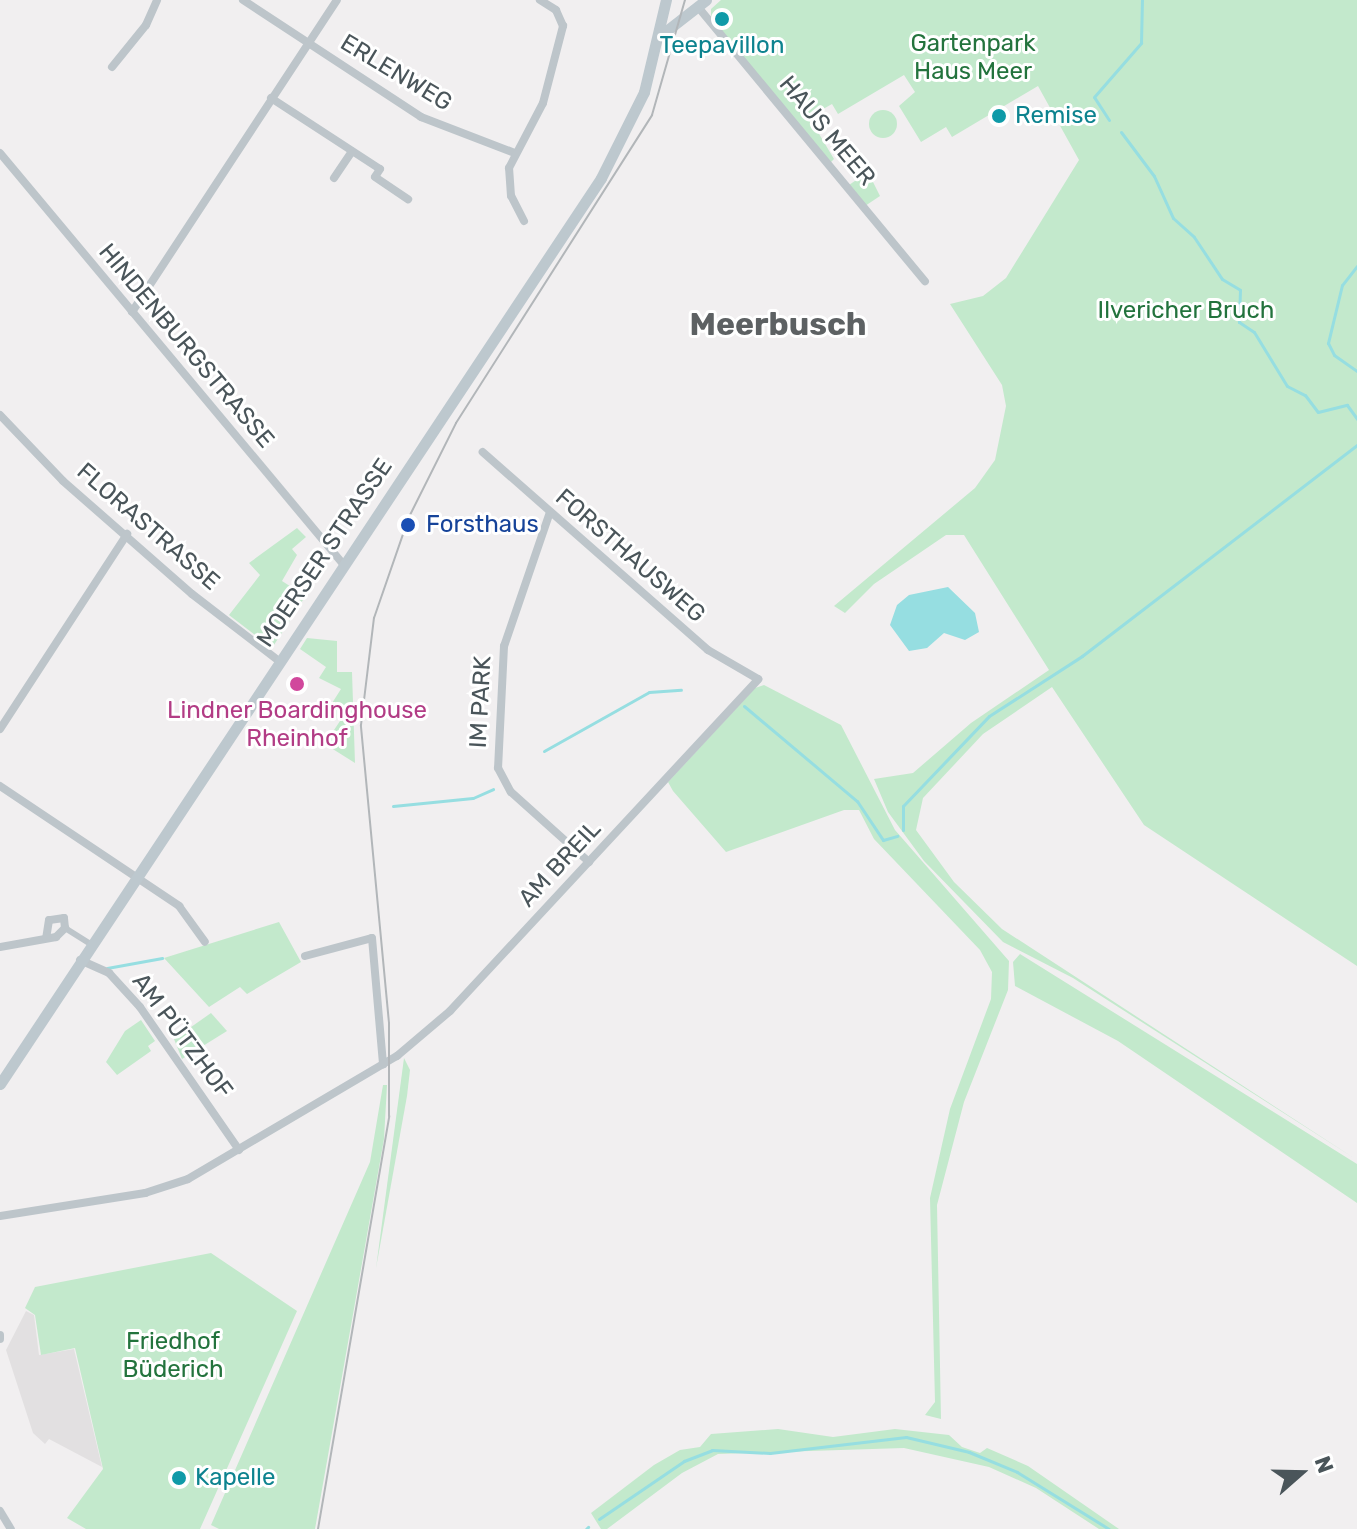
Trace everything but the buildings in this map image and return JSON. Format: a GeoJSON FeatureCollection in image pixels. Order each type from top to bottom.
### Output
{"type":"FeatureCollection","features":[{"type":"Feature","properties":{"kind":"main road","name":"MOERSER STRASSE"},"geometry":{"type":"LineString","coordinates":[[0,1084],[620,147],[644,92],[668,0],[698,7]]}},
{"type":"Feature","properties":{"kind":"main road"},"geometry":{"type":"LineString","coordinates":[[661,35],[698,7]]}},
{"type":"Feature","properties":{"kind":"street"},"geometry":{"type":"LineString","coordinates":[[112,67],[146,25],[157,0]]}},
{"type":"Feature","properties":{"kind":"street","name":"ERLENWEG"},"geometry":{"type":"LineString","coordinates":[[243,0],[421,117],[515,153]]}},
{"type":"Feature","properties":{"kind":"street"},"geometry":{"type":"LineString","coordinates":[[132,312],[337,0]]}},
{"type":"Feature","properties":{"kind":"street"},"geometry":{"type":"LineString","coordinates":[[524,221],[509,179],[515,153],[543,103],[560,48],[561,16],[540,0]]}},
{"type":"Feature","properties":{"kind":"street","name":"HAUS MEER"},"geometry":{"type":"LineString","coordinates":[[698,7],[925,281]]}},
{"type":"Feature","properties":{"kind":"street"},"geometry":{"type":"LineString","coordinates":[[271,98],[380,169],[375,177],[408,199]]}},
{"type":"Feature","properties":{"kind":"street"},"geometry":{"type":"LineString","coordinates":[[334,178],[352,151]]}},
{"type":"Feature","properties":{"kind":"street","name":"HINDENBURGSTRASSE"},"geometry":{"type":"LineString","coordinates":[[0,153],[343,564]]}},
{"type":"Feature","properties":{"kind":"street","name":"FLORASTRASSE"},"geometry":{"type":"LineString","coordinates":[[0,415],[63,481],[192,594],[279,661]]}},
{"type":"Feature","properties":{"kind":"street","name":"FORSTHAUSWEG"},"geometry":{"type":"LineString","coordinates":[[483,452],[708,650],[758,679]]}},
{"type":"Feature","properties":{"kind":"street","name":"IM PARK"},"geometry":{"type":"LineString","coordinates":[[550,512],[504,646],[498,768],[511,792],[589,862]]}},
{"type":"Feature","properties":{"kind":"street"},"geometry":{"type":"LineString","coordinates":[[0,729],[127,534]]}},
{"type":"Feature","properties":{"kind":"street","name":"AM BREIL"},"geometry":{"type":"LineString","coordinates":[[0,1216],[145,1193],[188,1179],[383,1065],[450,1011],[758,679]]}},
{"type":"Feature","properties":{"kind":"street"},"geometry":{"type":"LineString","coordinates":[[0,786],[179,906],[205,942]]}},
{"type":"Feature","properties":{"kind":"street"},"geometry":{"type":"LineString","coordinates":[[46,938],[52,917],[64,918],[65,928]]}},
{"type":"Feature","properties":{"kind":"street"},"geometry":{"type":"LineString","coordinates":[[65,928],[91,944]]}},
{"type":"Feature","properties":{"kind":"street"},"geometry":{"type":"LineString","coordinates":[[0,947],[56,937],[65,928]]}},
{"type":"Feature","properties":{"kind":"street"},"geometry":{"type":"LineString","coordinates":[[305,956],[372,938],[383,1065]]}},
{"type":"Feature","properties":{"kind":"street","name":"AM PÜTZHOF"},"geometry":{"type":"LineString","coordinates":[[80,960],[109,973],[140,1007],[239,1150]]}},
{"type":"Feature","properties":{"kind":"street"},"geometry":{"type":"LineString","coordinates":[[0,1511],[11,1529]]}},
{"type":"Feature","properties":{"kind":"shaded area"},"geometry":{"type":"Polygon","coordinates":[[[26,1311],[34,1315],[39,1355],[74,1349],[102,1467],[49,1439],[45,1444],[33,1433],[6,1350],[26,1311]]]}},
{"type":"Feature","properties":{"kind":"green space"},"geometry":{"type":"Polygon","coordinates":[[[721,0],[1357,0],[1357,966],[1144,825],[1052,687],[983,734],[923,798],[916,830],[954,882],[1002,929],[1357,1160],[1073,978],[1003,942],[924,861],[888,812],[874,779],[913,773],[971,723],[1049,670],[964,535],[946,535],[874,584],[845,613],[834,606],[975,488],[995,460],[1006,406],[1002,385],[950,304],[983,296],[1006,278],[1079,160],[1038,86],[952,137],[946,127],[921,142],[899,106],[915,92],[904,75],[838,114],[832,104],[809,117],[834,159],[829,164],[711,19],[711,9],[721,0]]]}},
{"type":"Feature","properties":{"kind":"green space"},"geometry":{"type":"Polygon","coordinates":[[[883,110],[893,114],[897,124],[893,134],[883,138],[873,134],[869,124],[873,114],[883,110]]]}},
{"type":"Feature","properties":{"kind":"green space"},"geometry":{"type":"Polygon","coordinates":[[[868,172],[880,196],[865,206],[849,185],[868,172]]]}},
{"type":"Feature","properties":{"kind":"green space"},"geometry":{"type":"Polygon","coordinates":[[[297,528],[306,537],[292,549],[297,555],[282,581],[296,590],[308,569],[319,575],[272,648],[229,615],[260,575],[249,563],[297,528]]]}},
{"type":"Feature","properties":{"kind":"green space"},"geometry":{"type":"Polygon","coordinates":[[[307,638],[337,641],[337,672],[352,672],[355,763],[320,741],[324,733],[330,736],[340,721],[327,711],[341,689],[319,678],[326,667],[300,649],[307,638]]]}},
{"type":"Feature","properties":{"kind":"green space"},"geometry":{"type":"Polygon","coordinates":[[[764,685],[841,725],[895,830],[1009,961],[1008,990],[964,1102],[937,1205],[941,1419],[925,1415],[935,1402],[930,1198],[950,1109],[991,999],[992,972],[980,950],[874,839],[859,810],[844,810],[726,852],[673,791],[668,782],[755,688],[764,685]]]}},
{"type":"Feature","properties":{"kind":"green space"},"geometry":{"type":"Polygon","coordinates":[[[279,922],[301,962],[247,994],[240,987],[209,1007],[164,958],[279,922]]]}},
{"type":"Feature","properties":{"kind":"green space"},"geometry":{"type":"Polygon","coordinates":[[[1020,954],[1357,1164],[1357,1203],[1118,1041],[1015,986],[1013,962],[1020,954]]]}},
{"type":"Feature","properties":{"kind":"green space"},"geometry":{"type":"Polygon","coordinates":[[[211,1013],[227,1031],[182,1059],[174,1039],[211,1013]]]}},
{"type":"Feature","properties":{"kind":"green space"},"geometry":{"type":"Polygon","coordinates":[[[141,1020],[155,1041],[148,1046],[151,1051],[117,1075],[106,1062],[125,1031],[141,1020]]]}},
{"type":"Feature","properties":{"kind":"green space"},"geometry":{"type":"Polygon","coordinates":[[[404,1058],[410,1070],[407,1096],[376,1268],[404,1058]]]}},
{"type":"Feature","properties":{"kind":"green space"},"geometry":{"type":"Polygon","coordinates":[[[383,1085],[387,1085],[384,1139],[315,1529],[219,1529],[211,1525],[370,1162],[383,1085]]]}},
{"type":"Feature","properties":{"kind":"green space","name":"Friedhof Büderich"},"geometry":{"type":"Polygon","coordinates":[[[211,1253],[297,1311],[200,1529],[86,1529],[67,1518],[103,1469],[75,1348],[41,1355],[35,1315],[25,1308],[35,1287],[211,1253]]]}},
{"type":"Feature","properties":{"kind":"green space"},"geometry":{"type":"Polygon","coordinates":[[[778,1429],[833,1437],[895,1429],[949,1435],[962,1447],[980,1453],[987,1448],[1028,1466],[1119,1529],[1099,1529],[1036,1488],[989,1467],[904,1448],[718,1454],[682,1473],[607,1529],[601,1529],[591,1513],[654,1465],[680,1450],[700,1447],[711,1434],[778,1429]]]}},
{"type":"Feature","properties":{"kind":"water"},"geometry":{"type":"Polygon","coordinates":[[[948,587],[975,613],[979,632],[965,640],[944,633],[927,648],[909,651],[890,625],[897,605],[909,595],[948,587]]]}},
{"type":"Feature","properties":{"kind":"waterway"},"geometry":{"type":"LineString","coordinates":[[1109,120],[1094,97],[1141,43],[1142,0]]}},
{"type":"Feature","properties":{"kind":"waterway"},"geometry":{"type":"LineString","coordinates":[[1121,132],[1154,176],[1173,218],[1194,237],[1222,279],[1240,290],[1239,322],[1254,332],[1287,386],[1305,395],[1318,412],[1347,405],[1357,419]]}},
{"type":"Feature","properties":{"kind":"waterway"},"geometry":{"type":"LineString","coordinates":[[1357,266],[1342,285],[1328,343],[1334,355],[1357,371]]}},
{"type":"Feature","properties":{"kind":"waterway"},"geometry":{"type":"LineString","coordinates":[[903,830],[903,806],[989,716],[1082,656],[1357,445]]}},
{"type":"Feature","properties":{"kind":"waterway"},"geometry":{"type":"LineString","coordinates":[[544,751],[649,692],[681,690]]}},
{"type":"Feature","properties":{"kind":"waterway"},"geometry":{"type":"LineString","coordinates":[[744,706],[857,801],[883,840],[897,836]]}},
{"type":"Feature","properties":{"kind":"waterway"},"geometry":{"type":"LineString","coordinates":[[393,806],[473,798],[493,789]]}},
{"type":"Feature","properties":{"kind":"waterway"},"geometry":{"type":"LineString","coordinates":[[107,968],[162,958]]}},
{"type":"Feature","properties":{"kind":"waterway"},"geometry":{"type":"LineString","coordinates":[[599,1519],[684,1461],[712,1450],[770,1453],[906,1437],[969,1452],[1017,1472],[1109,1529]]}},
{"type":"Feature","properties":{"kind":"tram line"},"geometry":{"type":"LineString","coordinates":[[318,1529],[389,1116],[389,1023],[361,725],[374,618],[409,517],[456,423],[652,115],[685,0]]}},
{"type":"Feature","properties":{"kind":"place","name":"Teepavillon"},"geometry":{"type":"Point","coordinates":[722,19]}},
{"type":"Feature","properties":{"kind":"place","name":"Remise"},"geometry":{"type":"Point","coordinates":[999,116]}},
{"type":"Feature","properties":{"kind":"place","name":"Forsthaus"},"geometry":{"type":"Point","coordinates":[408,525]}},
{"type":"Feature","properties":{"kind":"place","name":"Lindner Boardinghouse Rheinhof"},"geometry":{"type":"Point","coordinates":[297,684]}},
{"type":"Feature","properties":{"kind":"place","name":"Kapelle"},"geometry":{"type":"Point","coordinates":[179,1478]}},
{"type":"Feature","properties":{"kind":"district","name":"Meerbusch"},"geometry":{"type":"Point","coordinates":[778,324]}},
{"type":"Feature","properties":{"kind":"park label","name":"Gartenpark Haus Meer"},"geometry":{"type":"Point","coordinates":[973,58]}},
{"type":"Feature","properties":{"kind":"park label","name":"Ilvericher Bruch"},"geometry":{"type":"Point","coordinates":[1186,311]}}]}
